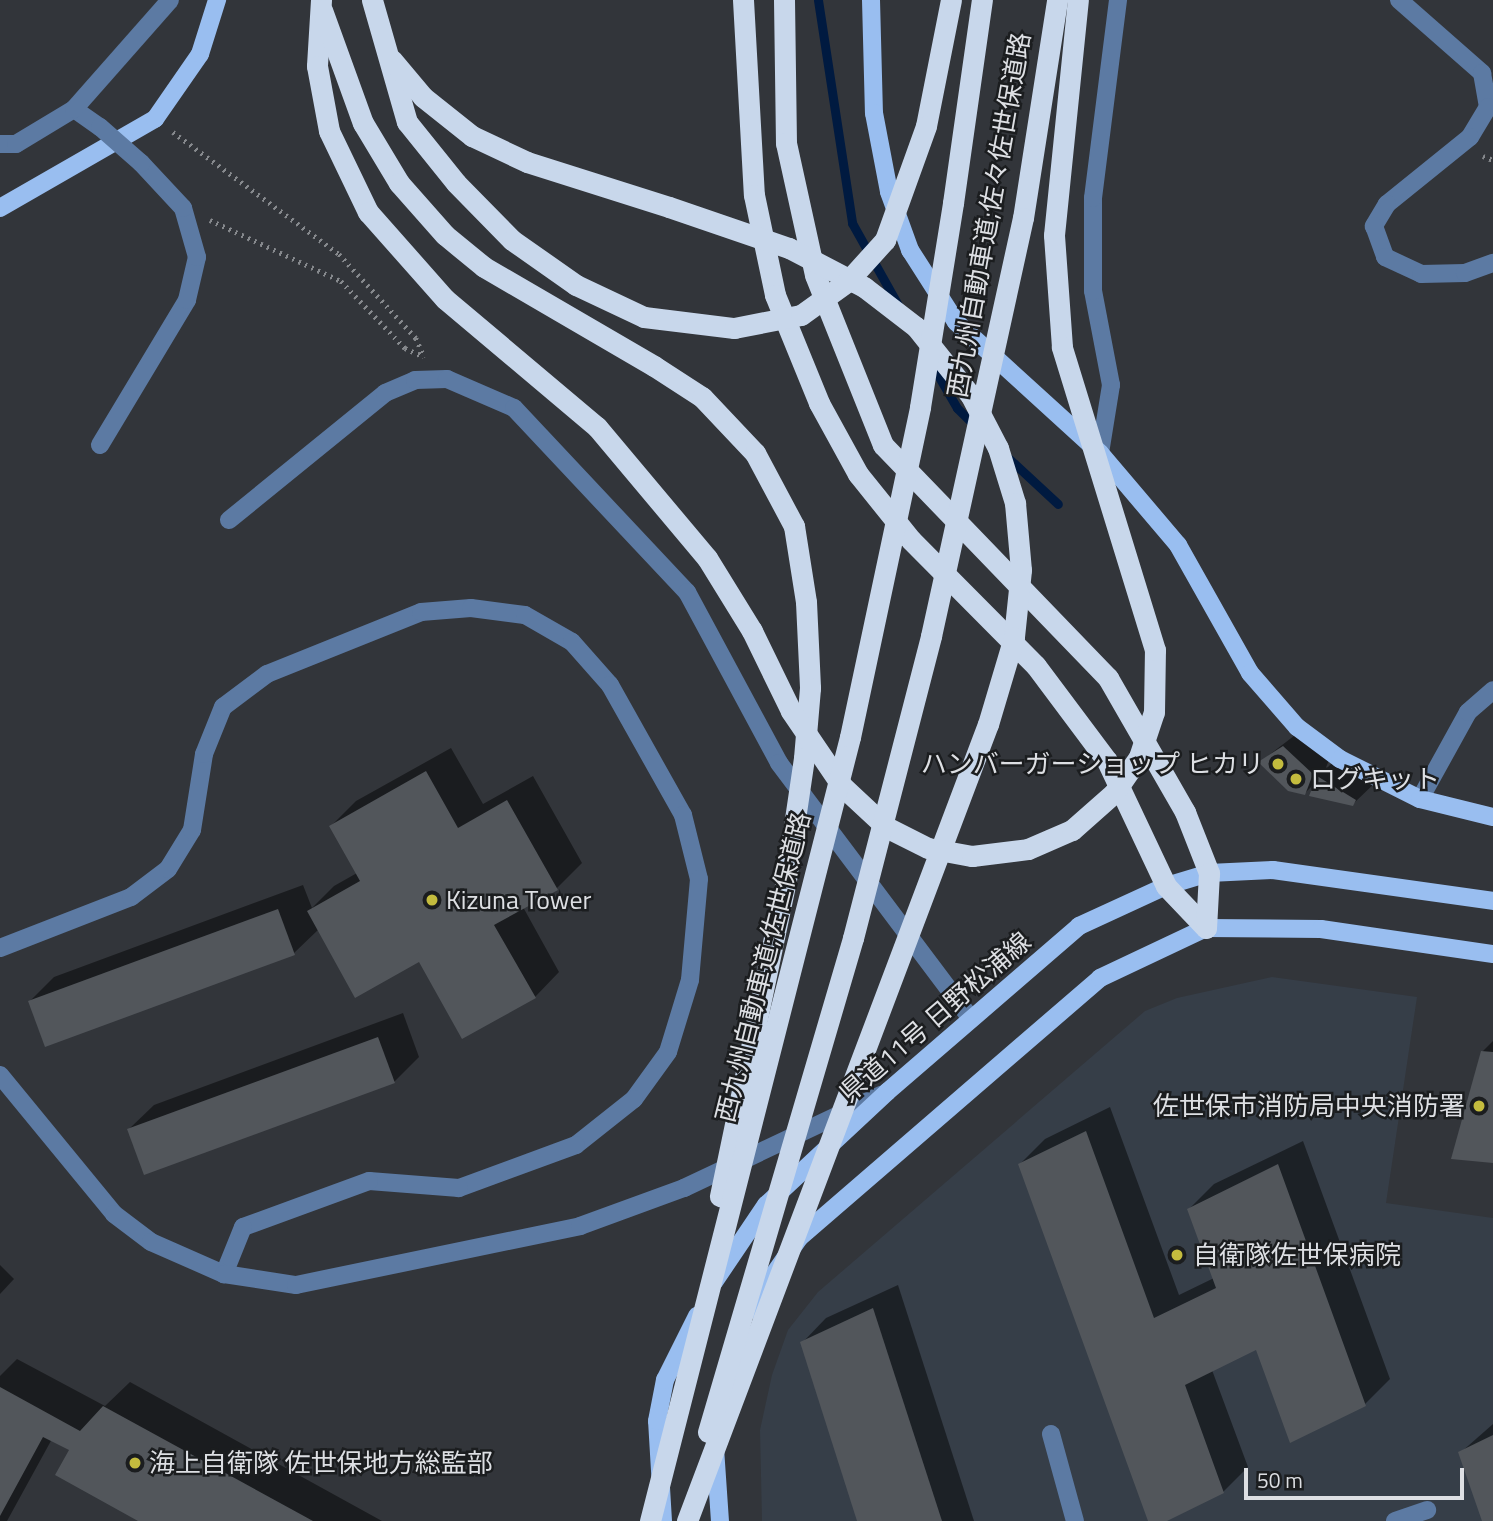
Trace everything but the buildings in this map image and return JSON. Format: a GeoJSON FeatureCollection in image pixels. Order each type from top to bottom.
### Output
{"type":"FeatureCollection","features":[{"type":"Feature","properties":{"kind":"highway"},"geometry":{"type":"LineString","coordinates":[[372,0],[383,50],[407,122],[456,183],[512,240],[576,285],[643,317],[734,328],[801,315],[848,282],[885,240],[926,126],[951,0]]}},
{"type":"Feature","properties":{"kind":"highway"},"geometry":{"type":"LineString","coordinates":[[743,0],[754,195],[775,295],[819,403],[858,474],[896,522],[1036,666],[1107,761],[1166,886],[1206,928]]}},
{"type":"Feature","properties":{"kind":"highway"},"geometry":{"type":"LineString","coordinates":[[784,0],[786,143],[815,275],[883,445],[1108,678],[1185,812],[1209,873],[1206,928]]}},
{"type":"Feature","properties":{"kind":"highway","name":"西九州自動車道;佐々佐世保道路"},"geometry":{"type":"LineString","coordinates":[[916,424],[953,203],[982,0]]}},
{"type":"Feature","properties":{"kind":"highway","name":"西九州自動車道;佐々佐世保道路"},"geometry":{"type":"LineString","coordinates":[[681,1521],[853,938],[931,636],[1023,218],[1057,0]]}},
{"type":"Feature","properties":{"kind":"highway"},"geometry":{"type":"LineString","coordinates":[[321,3],[317,66],[329,131],[368,212],[445,299],[597,426],[708,558],[752,631],[791,711],[842,786],[886,827],[928,848],[972,856],[1028,849],[1072,830],[1114,793],[1139,757],[1154,712],[1155,650],[1062,347],[1054,235],[1079,0]]}},
{"type":"Feature","properties":{"kind":"highway"},"geometry":{"type":"LineString","coordinates":[[321,3],[363,123],[399,183],[445,234],[484,267],[702,397],[755,453],[793,526],[806,602],[810,688],[786,880],[680,1405]]}},
{"type":"Feature","properties":{"kind":"highway"},"geometry":{"type":"LineString","coordinates":[[383,50],[423,97],[472,136],[527,162],[789,248],[864,287],[916,327],[971,396],[998,448],[1015,503],[1020,570],[1014,637],[988,724],[687,1521]]}},
{"type":"Feature","properties":{"kind":"highway","name":"西九州自動車道;佐世保道路"},"geometry":{"type":"LineString","coordinates":[[650,1521],[850,737],[916,424]]}},
{"type":"Feature","properties":{"kind":"main road"},"geometry":{"type":"LineString","coordinates":[[0,208],[155,119],[200,54],[216,0]]}},
{"type":"Feature","properties":{"kind":"main road"},"geometry":{"type":"LineString","coordinates":[[871,0],[874,113],[889,191],[910,250],[956,322],[1100,453],[1178,545],[1250,673],[1297,727],[1340,759],[1420,799],[1493,817]]}},
{"type":"Feature","properties":{"kind":"main road","name":"県道11号 日野松浦線"},"geometry":{"type":"LineString","coordinates":[[663,1521],[657,1421],[665,1380],[712,1285],[766,1205],[887,1092],[1079,926],[1166,886],[1209,873],[1273,870],[1493,901]]}},
{"type":"Feature","properties":{"kind":"main road"},"geometry":{"type":"LineString","coordinates":[[720,1521],[714,1420],[719,1381],[750,1306],[799,1238],[1100,978],[1206,928],[1321,929],[1493,954]]}},
{"type":"Feature","properties":{"kind":"street"},"geometry":{"type":"LineString","coordinates":[[0,144],[16,144],[74,109],[170,0]]}},
{"type":"Feature","properties":{"kind":"street"},"geometry":{"type":"LineString","coordinates":[[1100,453],[1111,385],[1093,291],[1093,198],[1118,0]]}},
{"type":"Feature","properties":{"kind":"street"},"geometry":{"type":"LineString","coordinates":[[1399,0],[1482,73],[1488,107],[1470,137],[1387,204],[1374,226],[1381,247],[1385,257],[1421,274],[1465,273],[1491,268]]}},
{"type":"Feature","properties":{"kind":"street"},"geometry":{"type":"LineString","coordinates":[[74,109],[100,127],[141,163],[183,208],[197,257],[187,300],[100,445]]}},
{"type":"Feature","properties":{"kind":"street"},"geometry":{"type":"LineString","coordinates":[[229,520],[386,393],[415,380],[447,379],[513,408],[687,592],[779,763],[971,1019]]}},
{"type":"Feature","properties":{"kind":"street"},"geometry":{"type":"LineString","coordinates":[[0,948],[131,897],[168,869],[192,830],[204,754],[223,706],[267,674],[421,612],[471,608],[525,615],[572,642],[610,685],[683,815],[699,879],[690,980],[668,1052],[634,1099],[576,1145],[459,1188],[369,1181],[243,1227],[224,1274]]}},
{"type":"Feature","properties":{"kind":"street"},"geometry":{"type":"LineString","coordinates":[[1420,799],[1468,712],[1493,690]]}},
{"type":"Feature","properties":{"kind":"street"},"geometry":{"type":"LineString","coordinates":[[0,1075],[114,1214],[151,1242],[224,1274],[296,1286],[580,1226],[684,1188],[887,1092]]}},
{"type":"Feature","properties":{"kind":"street"},"geometry":{"type":"LineString","coordinates":[[1051,1434],[1075,1521]]}},
{"type":"Feature","properties":{"kind":"street"},"geometry":{"type":"LineString","coordinates":[[1395,1521],[1427,1510]]}},
{"type":"Feature","properties":{"kind":"path"},"geometry":{"type":"LineString","coordinates":[[155,119],[339,254],[416,338],[422,356]]}},
{"type":"Feature","properties":{"kind":"path"},"geometry":{"type":"LineString","coordinates":[[183,208],[341,281],[405,348],[422,356],[447,379]]}},
{"type":"Feature","properties":{"kind":"shaded area","name":"自衛隊佐世保病院"},"geometry":{"type":"Polygon","coordinates":[[[1272,977],[1417,997],[1386,1203],[1493,1218],[1493,1521],[762,1521],[760,1430],[772,1375],[788,1330],[818,1292],[1145,1011],[1177,998],[1272,977]]]}},
{"type":"Feature","properties":{"kind":"waterway"},"geometry":{"type":"LineString","coordinates":[[818,0],[852,223],[898,305]]}},
{"type":"Feature","properties":{"kind":"waterway"},"geometry":{"type":"LineString","coordinates":[[931,363],[957,408],[975,426]]}},
{"type":"Feature","properties":{"kind":"waterway"},"geometry":{"type":"LineString","coordinates":[[1005,455],[1058,504]]}},
{"type":"Feature","properties":{"kind":"place","name":"ハンバーガーショップ ヒカリ"},"geometry":{"type":"Point","coordinates":[1278,764]}},
{"type":"Feature","properties":{"kind":"place","name":"ログキット"},"geometry":{"type":"Point","coordinates":[1296,779]}},
{"type":"Feature","properties":{"kind":"place","name":"Kizuna Tower"},"geometry":{"type":"Point","coordinates":[432,900]}},
{"type":"Feature","properties":{"kind":"place","name":"佐世保市消防局中央消防署"},"geometry":{"type":"Point","coordinates":[1479,1106]}},
{"type":"Feature","properties":{"kind":"place","name":"自衛隊佐世保病院"},"geometry":{"type":"Point","coordinates":[1177,1255]}},
{"type":"Feature","properties":{"kind":"place","name":"海上自衛隊 佐世保地方総監部"},"geometry":{"type":"Point","coordinates":[135,1463]}}]}
